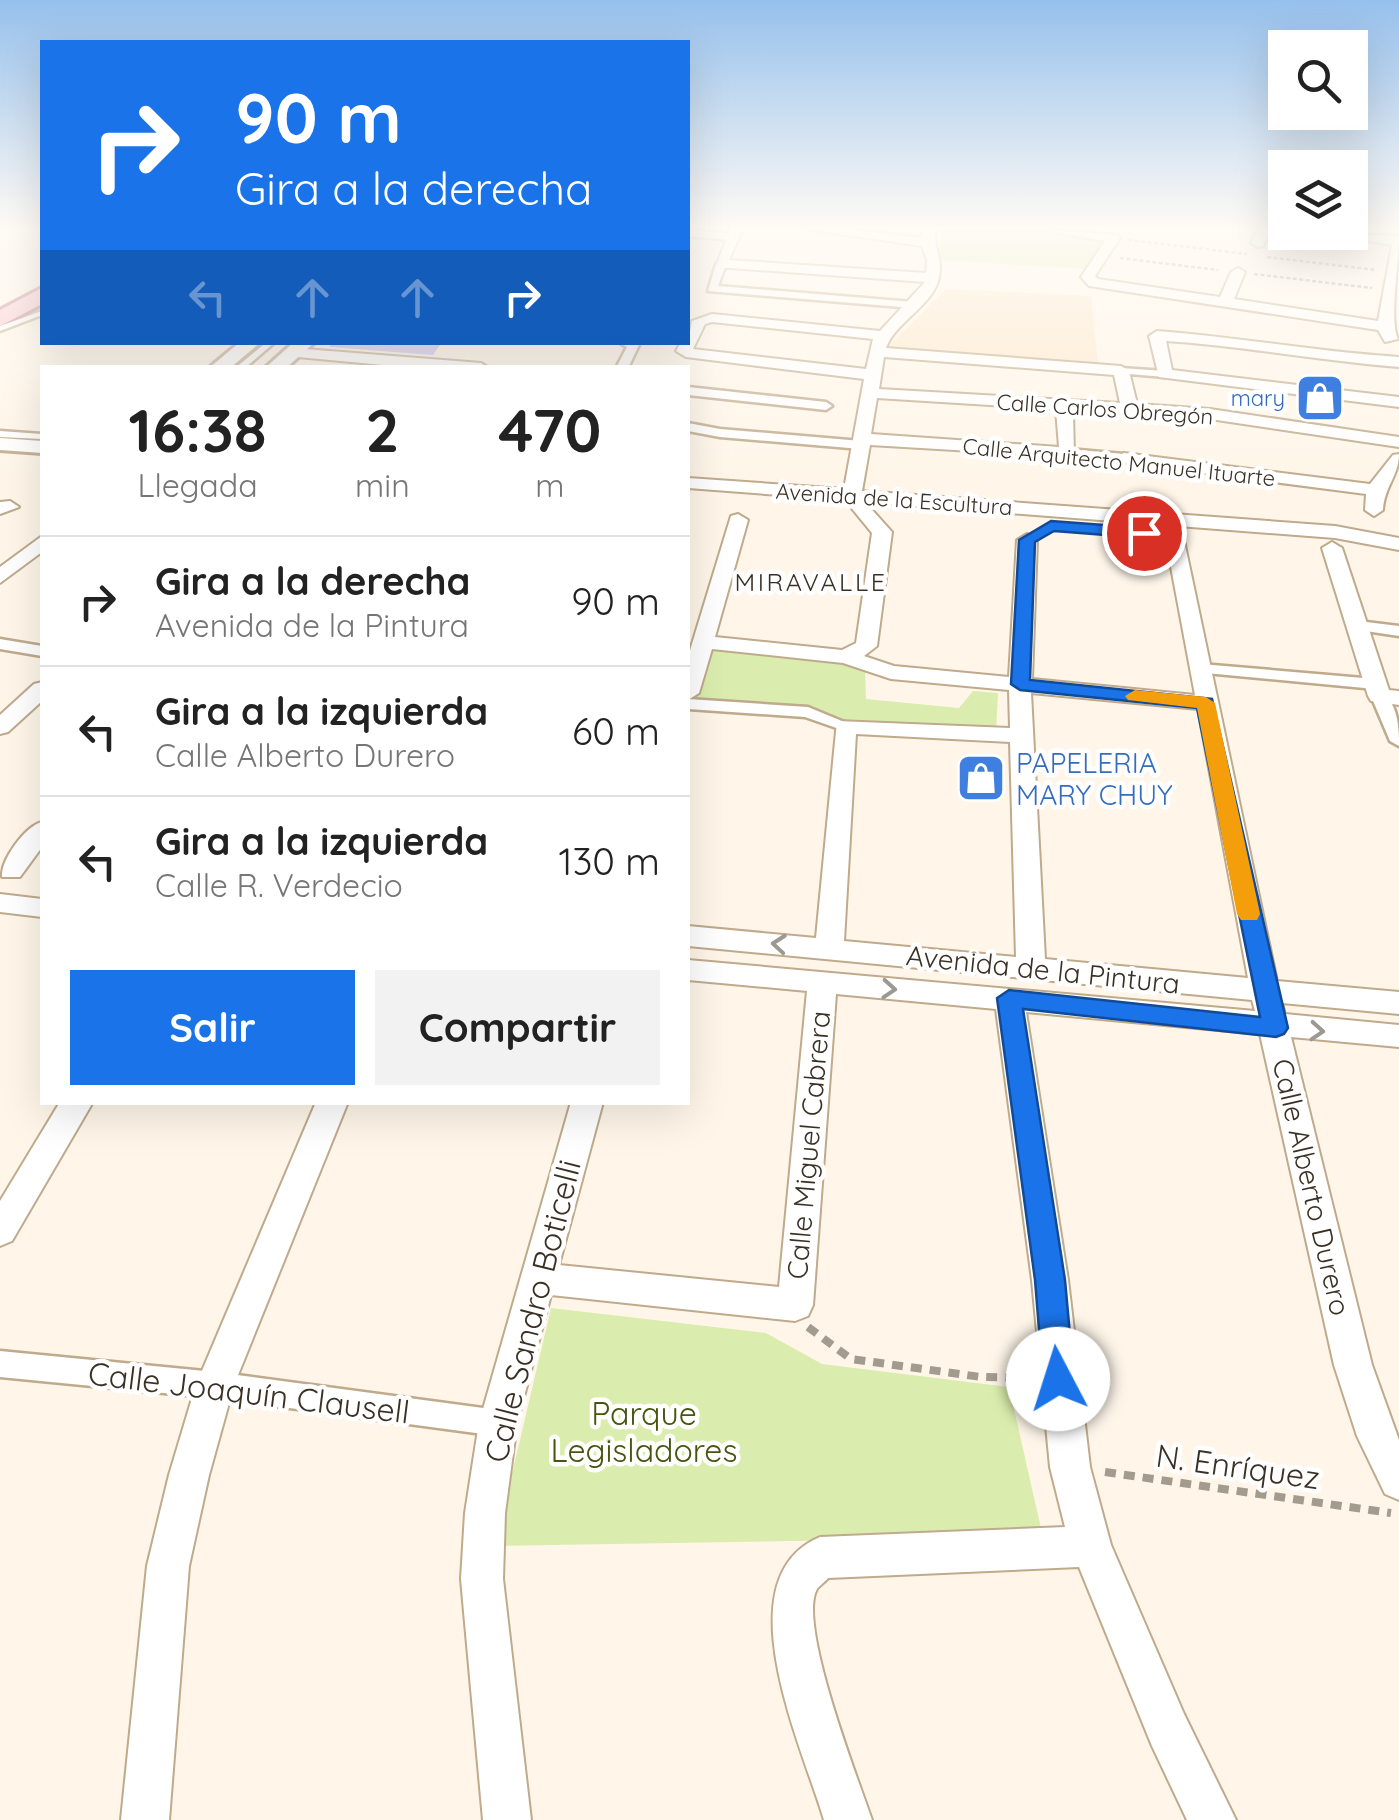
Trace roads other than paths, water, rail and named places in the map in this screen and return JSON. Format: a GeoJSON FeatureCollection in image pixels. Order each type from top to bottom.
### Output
{"type":"FeatureCollection","features":[{"type":"Feature","properties":{"kind":"street"},"geometry":{"type":"LineString","coordinates":[[882,532],[856,504],[861,442],[877,352],[884,336],[904,314]]}},
{"type":"Feature","properties":{"kind":"street"},"geometry":{"type":"LineString","coordinates":[[1165,374],[1157,339],[1164,334],[1324,357],[1398,356],[1390,321],[1325,314]]}},
{"type":"Feature","properties":{"kind":"street"},"geometry":{"type":"LineString","coordinates":[[690,340],[699,321],[712,318],[884,336]]}},
{"type":"Feature","properties":{"kind":"street"},"geometry":{"type":"LineString","coordinates":[[222,365],[248,345]]}},
{"type":"Feature","properties":{"kind":"street"},"geometry":{"type":"LineString","coordinates":[[687,345],[684,351],[689,354],[873,375]]}},
{"type":"Feature","properties":{"kind":"street"},"geometry":{"type":"LineString","coordinates":[[274,365],[299,346],[456,365]]}},
{"type":"Feature","properties":{"kind":"street"},"geometry":{"type":"LineString","coordinates":[[877,352],[1222,378],[1342,398],[1399,402]]}},
{"type":"Feature","properties":{"kind":"street"},"geometry":{"type":"LineString","coordinates":[[1120,371],[1129,408]]}},
{"type":"Feature","properties":{"kind":"street"},"geometry":{"type":"LineString","coordinates":[[690,391],[826,406]]}},
{"type":"Feature","properties":{"kind":"street","name":"Calle Carlos Obregón"},"geometry":{"type":"LineString","coordinates":[[870,393],[1210,414],[1399,442]]}},
{"type":"Feature","properties":{"kind":"street"},"geometry":{"type":"LineString","coordinates":[[1064,407],[1068,453]]}},
{"type":"Feature","properties":{"kind":"street","name":"Calle Arquitecto Manuel Ituarte"},"geometry":{"type":"LineString","coordinates":[[690,427],[1124,458],[1375,500]]}},
{"type":"Feature","properties":{"kind":"street"},"geometry":{"type":"LineString","coordinates":[[0,436],[40,439]]}},
{"type":"Feature","properties":{"kind":"street"},"geometry":{"type":"LineString","coordinates":[[1399,460],[1375,500],[1334,540],[1358,626],[1399,741]]}},
{"type":"Feature","properties":{"kind":"street","name":"Avenida de la Escultura"},"geometry":{"type":"LineString","coordinates":[[690,483],[856,504],[1399,544]]}},
{"type":"Feature","properties":{"kind":"street","name":"Avenida de la Escultura"},"geometry":{"type":"LineString","coordinates":[[690,498],[718,500],[757,512],[856,504],[910,515],[996,522],[1174,535],[1334,540],[1399,558]]}},
{"type":"Feature","properties":{"kind":"street"},"geometry":{"type":"LineString","coordinates":[[690,678],[757,512],[718,500]]}},
{"type":"Feature","properties":{"kind":"street"},"geometry":{"type":"LineString","coordinates":[[1375,500],[1399,531]]}},
{"type":"Feature","properties":{"kind":"street"},"geometry":{"type":"LineString","coordinates":[[882,532],[910,515]]}},
{"type":"Feature","properties":{"kind":"street"},"geometry":{"type":"LineString","coordinates":[[996,522],[1027,540]]}},
{"type":"Feature","properties":{"kind":"street"},"geometry":{"type":"LineString","coordinates":[[1027,540],[1051,526]]}},
{"type":"Feature","properties":{"kind":"street"},"geometry":{"type":"LineString","coordinates":[[852,655],[866,646],[882,532]]}},
{"type":"Feature","properties":{"kind":"street","name":"Calle Alberto Durero"},"geometry":{"type":"LineString","coordinates":[[1174,535],[1265,993],[1353,1365],[1376,1436],[1399,1480]]}},
{"type":"Feature","properties":{"kind":"street"},"geometry":{"type":"LineString","coordinates":[[1027,540],[1020,684],[1031,966]]}},
{"type":"Feature","properties":{"kind":"street"},"geometry":{"type":"LineString","coordinates":[[0,577],[40,544]]}},
{"type":"Feature","properties":{"kind":"street"},"geometry":{"type":"LineString","coordinates":[[1358,626],[1399,631]]}},
{"type":"Feature","properties":{"kind":"street"},"geometry":{"type":"LineString","coordinates":[[704,642],[852,655],[891,672],[1206,703]]}},
{"type":"Feature","properties":{"kind":"street"},"geometry":{"type":"LineString","coordinates":[[0,644],[40,651]]}},
{"type":"Feature","properties":{"kind":"street"},"geometry":{"type":"LineString","coordinates":[[1201,669],[1385,693]]}},
{"type":"Feature","properties":{"kind":"street"},"geometry":{"type":"LineString","coordinates":[[0,727],[40,691]]}},
{"type":"Feature","properties":{"kind":"street"},"geometry":{"type":"LineString","coordinates":[[690,704],[808,712],[845,726],[1022,736]]}},
{"type":"Feature","properties":{"kind":"street"},"geometry":{"type":"LineString","coordinates":[[829,949],[845,726]]}},
{"type":"Feature","properties":{"kind":"street"},"geometry":{"type":"LineString","coordinates":[[5,870],[40,832]]}},
{"type":"Feature","properties":{"kind":"street"},"geometry":{"type":"LineString","coordinates":[[5,870],[40,874]]}},
{"type":"Feature","properties":{"kind":"street"},"geometry":{"type":"LineString","coordinates":[[0,903],[40,908]]}},
{"type":"Feature","properties":{"kind":"street","name":"Avenida de la Pintura"},"geometry":{"type":"LineString","coordinates":[[690,936],[1399,1003]]}},
{"type":"Feature","properties":{"kind":"street","name":"Avenida de la Pintura"},"geometry":{"type":"LineString","coordinates":[[690,970],[1009,998],[1276,1028],[1399,1036]]}},
{"type":"Feature","properties":{"kind":"street","name":"Calle Miguel Cabrera"},"geometry":{"type":"LineString","coordinates":[[538,1278],[795,1306],[822,984]]}},
{"type":"Feature","properties":{"kind":"street"},"geometry":{"type":"LineString","coordinates":[[1009,998],[1050,1280],[1070,1467],[1091,1546],[1168,1730],[1212,1820]]}},
{"type":"Feature","properties":{"kind":"street"},"geometry":{"type":"LineString","coordinates":[[0,1232],[75,1105]]}},
{"type":"Feature","properties":{"kind":"street"},"geometry":{"type":"LineString","coordinates":[[145,1820],[168,1566],[188,1475],[215,1385],[331,1105]]}},
{"type":"Feature","properties":{"kind":"street","name":"Calle Sandro Boticelli"},"geometry":{"type":"LineString","coordinates":[[507,1820],[482,1578],[485,1513],[498,1423],[586,1105]]}},
{"type":"Feature","properties":{"kind":"street","name":"Calle Joaquín Clausell"},"geometry":{"type":"LineString","coordinates":[[0,1364],[215,1385],[498,1423]]}},
{"type":"Feature","properties":{"kind":"street"},"geometry":{"type":"LineString","coordinates":[[848,1820],[799,1672],[792,1605],[798,1579],[820,1558],[1091,1546]]}},
{"type":"Feature","properties":{"kind":"lane"},"geometry":{"type":"LineString","coordinates":[[0,330],[40,314]]}},
{"type":"Feature","properties":{"kind":"lane"},"geometry":{"type":"LineString","coordinates":[[239,365],[264,345]]}},
{"type":"Feature","properties":{"kind":"place","name":"mary"},"geometry":{"type":"Point","coordinates":[1320,398]}},
{"type":"Feature","properties":{"kind":"place","name":"PAPELERIA MARY CHUY"},"geometry":{"type":"Point","coordinates":[981,778]}},
{"type":"Feature","properties":{"kind":"district","name":"MIRAVALLE"},"geometry":{"type":"Point","coordinates":[811,581]}},
{"type":"Feature","properties":{"kind":"park label","name":"Parque Legisladores"},"geometry":{"type":"Point","coordinates":[644,1432]}}]}
